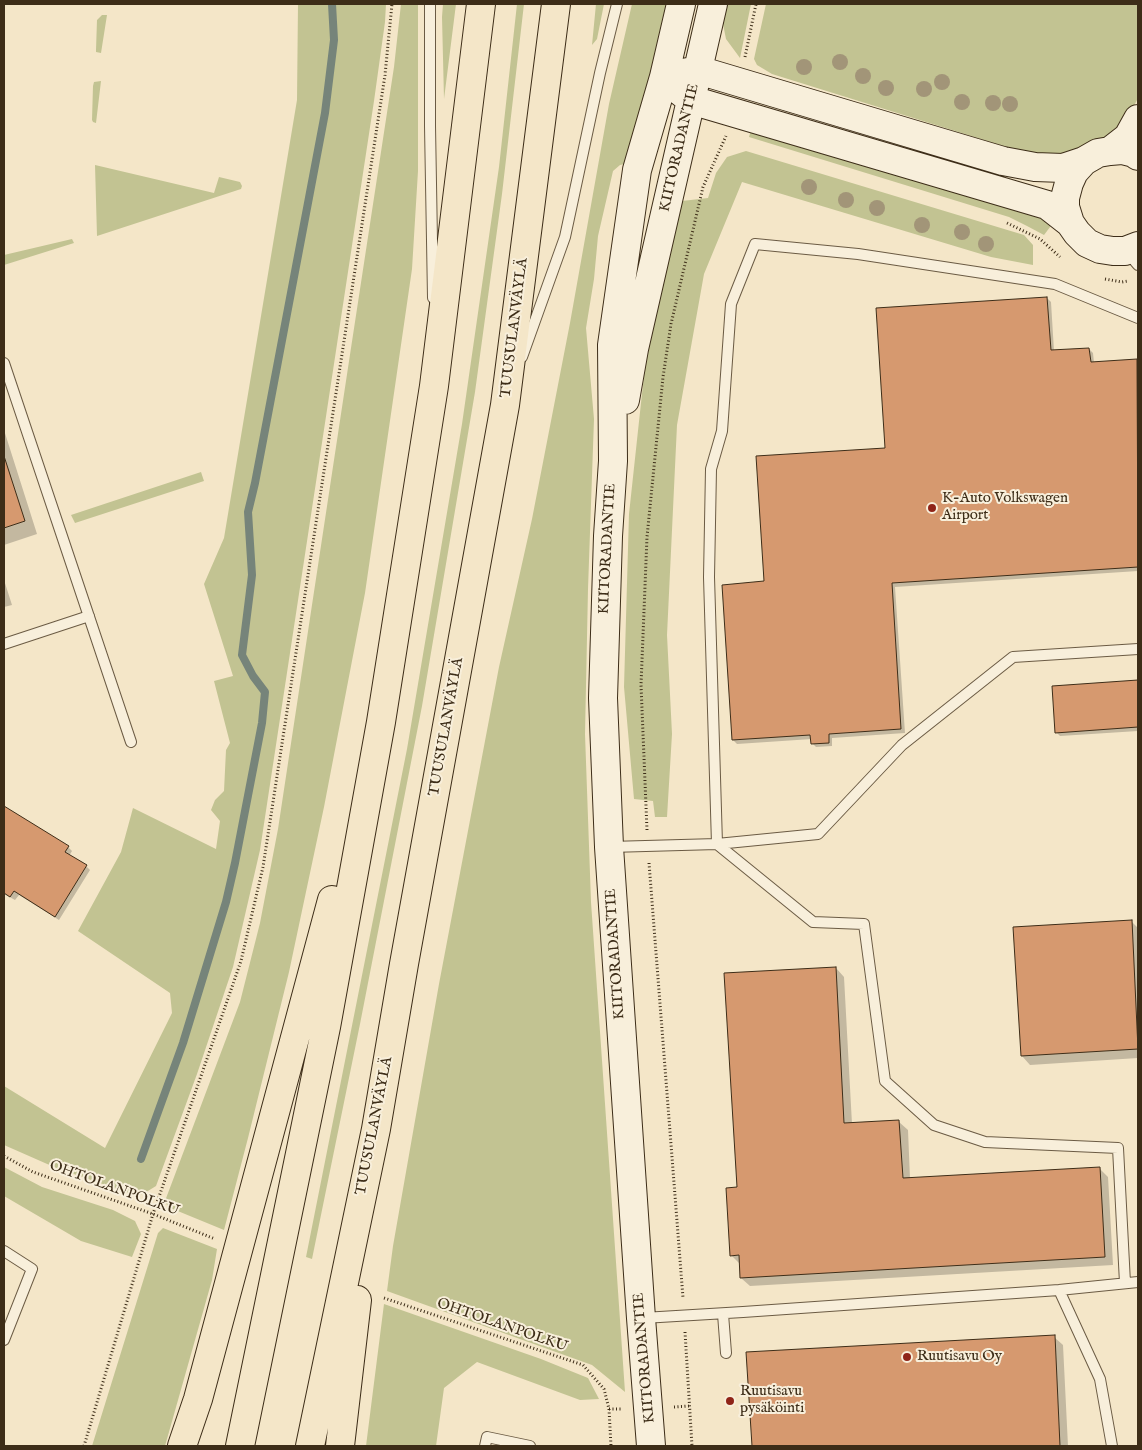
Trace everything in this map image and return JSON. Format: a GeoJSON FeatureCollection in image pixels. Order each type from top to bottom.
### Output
{"type":"FeatureCollection","features":[{"type":"Feature","properties":{"kind":"highway"},"geometry":{"type":"LineString","coordinates":[[240,1446],[326,1027],[380,722],[434,386],[481,4]]}},
{"type":"Feature","properties":{"kind":"highway","name":"TUUSULANVÄYLÄ"},"geometry":{"type":"LineString","coordinates":[[310,1446],[376,1130],[406,954],[506,405],[556,4]]}},
{"type":"Feature","properties":{"kind":"highway"},"geometry":{"type":"LineString","coordinates":[[182,1446],[203,1380],[380,722]]}},
{"type":"Feature","properties":{"kind":"highway"},"geometry":{"type":"LineString","coordinates":[[340,1446],[376,1130]]}},
{"type":"Feature","properties":{"kind":"main road","name":"KIITORADANTIE"},"geometry":{"type":"LineString","coordinates":[[652,1446],[641,1318],[609,847],[603,698],[608,536],[613,461],[612,345],[637,170],[664,77],[681,4]]}},
{"type":"Feature","properties":{"kind":"main road","name":"KIITORADANTIE"},"geometry":{"type":"LineString","coordinates":[[613,461],[634,349],[713,4]]}},
{"type":"Feature","properties":{"kind":"main road"},"geometry":{"type":"LineString","coordinates":[[664,77],[698,70],[1003,161],[1035,167],[1063,168],[1110,150],[1122,150],[1138,156]]}},
{"type":"Feature","properties":{"kind":"main road"},"geometry":{"type":"LineString","coordinates":[[664,77],[691,100],[1047,205],[1070,223]]}},
{"type":"Feature","properties":{"kind":"main road"},"geometry":{"type":"LineString","coordinates":[[1110,150],[1128,138],[1138,120]]}},
{"type":"Feature","properties":{"kind":"main road"},"geometry":{"type":"LineString","coordinates":[[1084,161],[1074,172],[1067,188],[1065,207],[1070,223],[1077,234],[1087,243],[1100,249],[1134,254]]}},
{"type":"Feature","properties":{"kind":"lane"},"geometry":{"type":"LineString","coordinates":[[430,4],[434,386]]}},
{"type":"Feature","properties":{"kind":"lane"},"geometry":{"type":"LineString","coordinates":[[506,405],[565,237],[617,4]]}},
{"type":"Feature","properties":{"kind":"lane"},"geometry":{"type":"LineString","coordinates":[[1125,1283],[1118,1148],[984,1142],[934,1125],[885,1081],[864,924],[813,922],[717,844],[709,577],[711,469],[722,431],[731,304],[755,244],[858,254],[1055,284],[1138,318]]}},
{"type":"Feature","properties":{"kind":"lane"},"geometry":{"type":"LineString","coordinates":[[4,363],[131,742]]}},
{"type":"Feature","properties":{"kind":"lane"},"geometry":{"type":"LineString","coordinates":[[4,644],[89,616]]}},
{"type":"Feature","properties":{"kind":"lane"},"geometry":{"type":"LineString","coordinates":[[609,847],[717,844],[818,834],[902,745],[1012,657],[1138,649]]}},
{"type":"Feature","properties":{"kind":"lane"},"geometry":{"type":"LineString","coordinates":[[4,1251],[32,1269],[4,1340]]}},
{"type":"Feature","properties":{"kind":"lane"},"geometry":{"type":"LineString","coordinates":[[641,1318],[1059,1290],[1138,1282]]}},
{"type":"Feature","properties":{"kind":"lane"},"geometry":{"type":"LineString","coordinates":[[1059,1290],[1100,1379],[1112,1446]]}},
{"type":"Feature","properties":{"kind":"lane"},"geometry":{"type":"LineString","coordinates":[[723,1314],[726,1354]]}},
{"type":"Feature","properties":{"kind":"lane"},"geometry":{"type":"LineString","coordinates":[[485,1446],[487,1437],[530,1446]]}},
{"type":"Feature","properties":{"kind":"path"},"geometry":{"type":"LineString","coordinates":[[84,1446],[153,1214],[241,961],[263,867],[385,75],[392,4]]}},
{"type":"Feature","properties":{"kind":"path"},"geometry":{"type":"LineString","coordinates":[[740,82],[756,4]]}},
{"type":"Feature","properties":{"kind":"path"},"geometry":{"type":"LineString","coordinates":[[692,1446],[684,1316],[648,846],[642,675],[647,537],[663,377],[671,324],[703,187],[725,138],[732,111]]}},
{"type":"Feature","properties":{"kind":"path"},"geometry":{"type":"LineString","coordinates":[[1003,222],[1040,239],[1066,261]]}},
{"type":"Feature","properties":{"kind":"path"},"geometry":{"type":"LineString","coordinates":[[1096,277],[1122,282],[1134,280]]}},
{"type":"Feature","properties":{"kind":"path","name":"OHTOLANPOLKU"},"geometry":{"type":"LineString","coordinates":[[4,1156],[32,1172],[153,1214],[218,1240]]}},
{"type":"Feature","properties":{"kind":"path","name":"OHTOLANPOLKU"},"geometry":{"type":"LineString","coordinates":[[384,1298],[583,1366],[604,1389],[608,1409],[611,1446]]}},
{"type":"Feature","properties":{"kind":"green space"},"geometry":{"type":"Polygon","coordinates":[[[298,4],[386,4],[385,22],[260,850],[233,967],[197,1074],[156,1186],[143,1194],[134,1195],[54,1167],[4,1145],[4,1086],[105,1148],[172,1013],[170,993],[78,931],[121,852],[133,808],[216,849],[220,821],[211,810],[215,800],[224,791],[226,750],[230,743],[214,681],[233,676],[204,584],[224,538],[297,100],[298,4]]]}},
{"type":"Feature","properties":{"kind":"green space"},"geometry":{"type":"Polygon","coordinates":[[[401,4],[418,4],[418,171],[412,269],[365,593],[324,807],[289,972],[224,1230],[168,1207],[165,1201],[240,1002],[260,923],[278,829],[394,67],[401,4]]]}},
{"type":"Feature","properties":{"kind":"green space"},"geometry":{"type":"Polygon","coordinates":[[[443,4],[456,4],[444,99],[442,17],[443,4]]]}},
{"type":"Feature","properties":{"kind":"green space"},"geometry":{"type":"Polygon","coordinates":[[[517,4],[524,4],[502,194],[475,392],[422,706],[312,1259],[306,1257],[407,749],[462,424],[499,167],[517,4]]]}},
{"type":"Feature","properties":{"kind":"green space"},"geometry":{"type":"Polygon","coordinates":[[[596,4],[604,4],[597,39],[592,45],[596,4]]]}},
{"type":"Feature","properties":{"kind":"green space"},"geometry":{"type":"Polygon","coordinates":[[[632,4],[666,4],[629,163],[620,165],[613,171],[598,236],[594,279],[586,328],[594,419],[585,734],[591,902],[625,1392],[592,1365],[387,1291],[393,1246],[439,984],[499,667],[532,519],[570,323],[609,104],[632,4]]]}},
{"type":"Feature","properties":{"kind":"green space"},"geometry":{"type":"Polygon","coordinates":[[[727,4],[751,4],[740,58],[726,39],[723,24],[727,4]]]}},
{"type":"Feature","properties":{"kind":"green space"},"geometry":{"type":"Polygon","coordinates":[[[766,4],[1138,4],[1138,98],[1126,122],[1116,133],[1068,152],[1050,156],[1029,154],[772,74],[757,65],[754,59],[766,4]]]}},
{"type":"Feature","properties":{"kind":"green space"},"geometry":{"type":"Polygon","coordinates":[[[102,15],[107,15],[101,53],[96,52],[96,50],[97,20],[102,15]]]}},
{"type":"Feature","properties":{"kind":"green space"},"geometry":{"type":"Polygon","coordinates":[[[101,81],[96,123],[92,120],[93,86],[94,82],[101,81]]]}},
{"type":"Feature","properties":{"kind":"green space"},"geometry":{"type":"Polygon","coordinates":[[[751,130],[1044,217],[1053,223],[1044,235],[1009,217],[749,137],[751,130]]]}},
{"type":"Feature","properties":{"kind":"green space"},"geometry":{"type":"Polygon","coordinates":[[[746,151],[1024,235],[1033,245],[1033,265],[991,257],[742,182],[704,274],[677,425],[667,635],[672,734],[667,817],[655,817],[653,801],[634,799],[624,687],[629,514],[645,366],[682,201],[708,198],[716,173],[727,157],[746,151]]]}},
{"type":"Feature","properties":{"kind":"green space"},"geometry":{"type":"Polygon","coordinates":[[[95,165],[214,193],[219,177],[240,182],[242,186],[241,189],[97,236],[95,165]]]}},
{"type":"Feature","properties":{"kind":"green space"},"geometry":{"type":"Polygon","coordinates":[[[72,239],[74,243],[4,265],[4,255],[72,239]]]}},
{"type":"Feature","properties":{"kind":"green space"},"geometry":{"type":"Polygon","coordinates":[[[201,472],[204,481],[75,523],[71,515],[201,472]]]}},
{"type":"Feature","properties":{"kind":"green space"},"geometry":{"type":"Polygon","coordinates":[[[4,1167],[42,1187],[113,1210],[135,1221],[141,1234],[132,1257],[81,1241],[4,1196],[4,1167]]]}},
{"type":"Feature","properties":{"kind":"green space"},"geometry":{"type":"Polygon","coordinates":[[[163,1228],[217,1249],[212,1280],[165,1446],[92,1446],[158,1233],[163,1228]]]}},
{"type":"Feature","properties":{"kind":"green space"},"geometry":{"type":"Polygon","coordinates":[[[384,1304],[541,1359],[588,1378],[599,1399],[580,1400],[477,1362],[444,1388],[436,1446],[366,1446],[384,1304]]]}},
{"type":"Feature","properties":{"kind":"building"},"geometry":{"type":"Polygon","coordinates":[[[1047,297],[1051,350],[1089,348],[1091,362],[1137,359],[1138,567],[892,583],[901,729],[829,734],[829,743],[811,744],[810,735],[732,740],[722,585],[764,581],[756,456],[885,448],[876,308],[1047,297]]]}},
{"type":"Feature","properties":{"kind":"building"},"geometry":{"type":"Polygon","coordinates":[[[4,456],[25,521],[4,528],[4,456]]]}},
{"type":"Feature","properties":{"kind":"building"},"geometry":{"type":"Polygon","coordinates":[[[1138,680],[1138,727],[1055,733],[1052,686],[1138,680]]]}},
{"type":"Feature","properties":{"kind":"building"},"geometry":{"type":"Polygon","coordinates":[[[4,806],[69,846],[65,852],[87,865],[55,917],[14,891],[10,897],[4,893],[4,806]]]}},
{"type":"Feature","properties":{"kind":"building"},"geometry":{"type":"Polygon","coordinates":[[[1132,920],[1138,1049],[1021,1056],[1013,927],[1132,920]]]}},
{"type":"Feature","properties":{"kind":"building"},"geometry":{"type":"Polygon","coordinates":[[[836,967],[844,1123],[899,1120],[903,1178],[1100,1167],[1105,1257],[740,1278],[739,1255],[730,1256],[726,1188],[737,1187],[724,973],[836,967]]]}},
{"type":"Feature","properties":{"kind":"building"},"geometry":{"type":"Polygon","coordinates":[[[1055,1335],[1060,1446],[752,1446],[746,1352],[1055,1335]]]}},
{"type":"Feature","properties":{"kind":"waterway"},"geometry":{"type":"LineString","coordinates":[[141,1159],[183,1043],[226,902],[262,723],[265,692],[253,676],[242,655],[252,575],[248,512],[325,113],[334,40],[332,4]]}},
{"type":"Feature","properties":{"kind":"place","name":"K-Auto Volkswagen Airport"},"geometry":{"type":"Point","coordinates":[932,508]}},
{"type":"Feature","properties":{"kind":"place","name":"Ruutisavu Oy"},"geometry":{"type":"Point","coordinates":[907,1357]}},
{"type":"Feature","properties":{"kind":"place","name":"Ruutisavu pysäköinti"},"geometry":{"type":"Point","coordinates":[730,1401]}}]}
